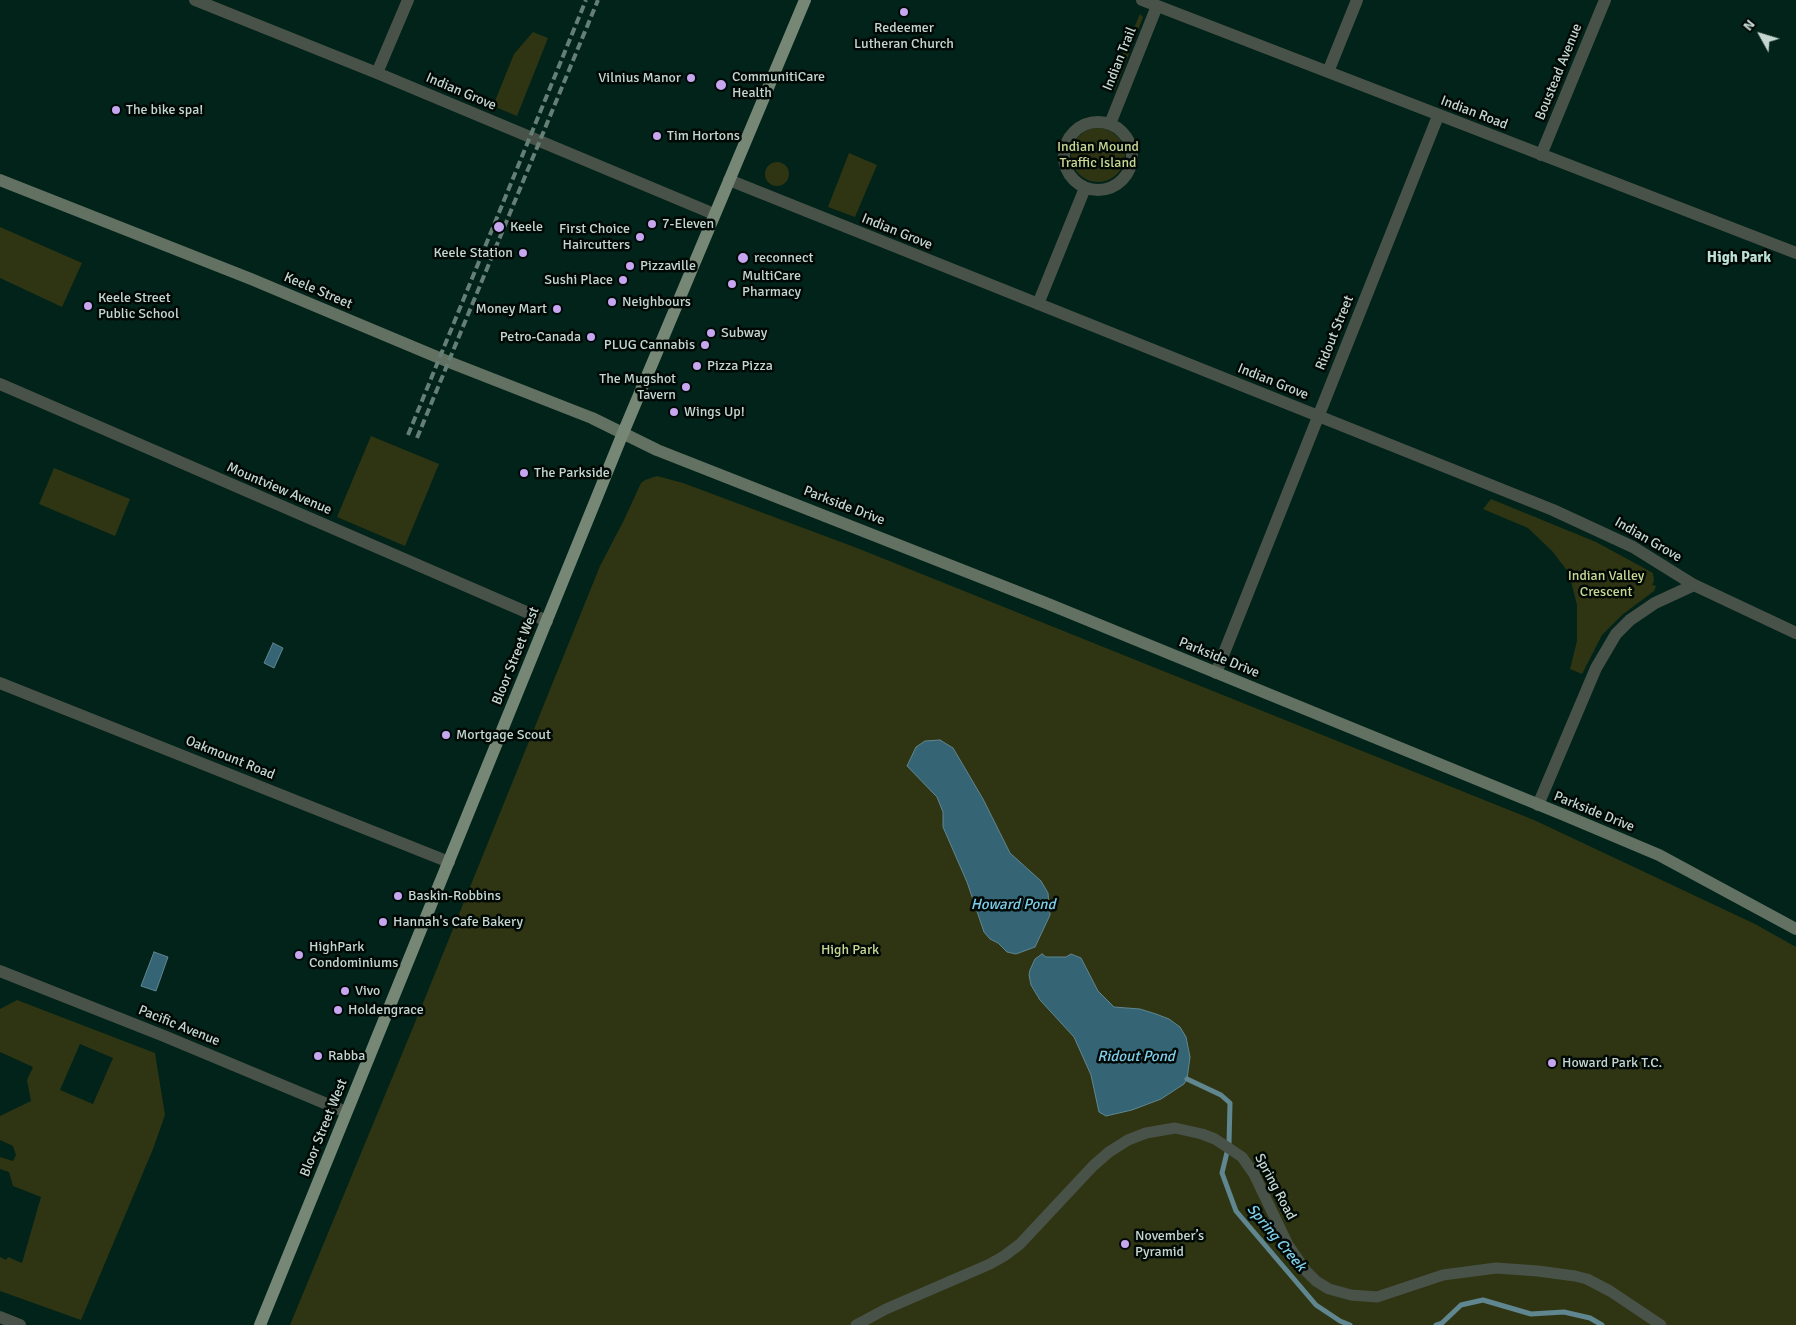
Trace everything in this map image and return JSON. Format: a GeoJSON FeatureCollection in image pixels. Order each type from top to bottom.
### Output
{"type":"FeatureCollection","features":[{"type":"Feature","properties":{"kind":"main road","name":"Bloor Street West"},"geometry":{"type":"LineString","coordinates":[[260,1325],[623,433],[805,0]]}},
{"type":"Feature","properties":{"kind":"main road","name":"Keele Street"},"geometry":{"type":"LineString","coordinates":[[0,180],[234,272],[449,362],[592,418],[623,433]]}},
{"type":"Feature","properties":{"kind":"main road","name":"Parkside Drive"},"geometry":{"type":"LineString","coordinates":[[623,433],[657,450],[1046,603],[1659,855],[1796,929]]}},
{"type":"Feature","properties":{"kind":"street","name":"Indian Grove"},"geometry":{"type":"LineString","coordinates":[[195,0],[378,73],[714,214]]}},
{"type":"Feature","properties":{"kind":"street"},"geometry":{"type":"LineString","coordinates":[[378,73],[408,0]]}},
{"type":"Feature","properties":{"kind":"street","name":"Indian Road"},"geometry":{"type":"LineString","coordinates":[[1142,0],[1438,116],[1795,250]]}},
{"type":"Feature","properties":{"kind":"street"},"geometry":{"type":"LineString","coordinates":[[1328,72],[1357,0]]}},
{"type":"Feature","properties":{"kind":"street","name":"Boustead Avenue"},"geometry":{"type":"LineString","coordinates":[[1541,155],[1605,0]]}},
{"type":"Feature","properties":{"kind":"street","name":"Indian Trail"},"geometry":{"type":"LineString","coordinates":[[1110,124],[1157,6]]}},
{"type":"Feature","properties":{"kind":"street","name":"Ridout Street"},"geometry":{"type":"LineString","coordinates":[[1216,673],[1438,116]]}},
{"type":"Feature","properties":{"kind":"street"},"geometry":{"type":"LineString","coordinates":[[1088,123],[1110,124],[1119,129],[1131,147],[1132,158],[1130,168],[1125,178],[1107,190],[1096,191],[1085,188],[1076,183],[1066,170],[1063,155],[1065,144],[1075,131],[1088,123]]}},
{"type":"Feature","properties":{"kind":"street","name":"Indian Grove"},"geometry":{"type":"LineString","coordinates":[[729,180],[1553,510],[1595,528],[1658,561],[1694,585],[1796,633]]}},
{"type":"Feature","properties":{"kind":"street"},"geometry":{"type":"LineString","coordinates":[[1038,304],[1085,188]]}},
{"type":"Feature","properties":{"kind":"street","name":"Mountview Avenue"},"geometry":{"type":"LineString","coordinates":[[0,384],[547,621]]}},
{"type":"Feature","properties":{"kind":"street"},"geometry":{"type":"LineString","coordinates":[[1538,805],[1596,668],[1616,634],[1630,620],[1649,607],[1694,585]]}},
{"type":"Feature","properties":{"kind":"street","name":"Oakmount Road"},"geometry":{"type":"LineString","coordinates":[[0,683],[449,862]]}},
{"type":"Feature","properties":{"kind":"street","name":"Pacific Avenue"},"geometry":{"type":"LineString","coordinates":[[0,970],[346,1112]]}},
{"type":"Feature","properties":{"kind":"street","name":"Spring Road"},"geometry":{"type":"LineString","coordinates":[[856,1325],[886,1309],[990,1264],[1004,1256],[1020,1244],[1093,1166],[1109,1152],[1128,1140],[1146,1133],[1175,1128],[1215,1139],[1242,1157],[1254,1174],[1288,1245],[1306,1271],[1316,1281],[1329,1289],[1351,1295],[1377,1297],[1443,1275],[1496,1268],[1538,1271],[1587,1279],[1610,1291],[1660,1325]]}},
{"type":"Feature","properties":{"kind":"street"},"geometry":{"type":"LineString","coordinates":[[0,1317],[20,1325]]}},
{"type":"Feature","properties":{"kind":"green space"},"geometry":{"type":"Polygon","coordinates":[[[1140,14],[1143,17],[1115,90],[1111,88],[1112,80],[1140,14]]]}},
{"type":"Feature","properties":{"kind":"green space"},"geometry":{"type":"Polygon","coordinates":[[[533,32],[548,38],[517,116],[493,106],[514,54],[533,32]]]}},
{"type":"Feature","properties":{"kind":"green space","name":"Indian Mound Traffic Island"},"geometry":{"type":"Polygon","coordinates":[[[1098,128],[1108,130],[1117,136],[1123,145],[1125,155],[1123,165],[1117,174],[1108,180],[1098,182],[1088,180],[1079,174],[1073,165],[1071,155],[1073,145],[1079,136],[1088,130],[1098,128]]]}},
{"type":"Feature","properties":{"kind":"green space"},"geometry":{"type":"Polygon","coordinates":[[[849,153],[877,165],[855,217],[828,207],[849,153]]]}},
{"type":"Feature","properties":{"kind":"green space"},"geometry":{"type":"Polygon","coordinates":[[[777,162],[785,166],[789,174],[785,182],[777,186],[769,182],[765,174],[769,166],[777,162]]]}},
{"type":"Feature","properties":{"kind":"green space"},"geometry":{"type":"Polygon","coordinates":[[[0,227],[82,263],[62,307],[0,278],[0,227]]]}},
{"type":"Feature","properties":{"kind":"green space"},"geometry":{"type":"Polygon","coordinates":[[[371,436],[439,464],[405,546],[337,517],[371,436]]]}},
{"type":"Feature","properties":{"kind":"green space"},"geometry":{"type":"Polygon","coordinates":[[[54,468],[130,499],[115,536],[39,504],[54,468]]]}},
{"type":"Feature","properties":{"kind":"green space","name":"High Park"},"geometry":{"type":"Polygon","coordinates":[[[657,476],[683,483],[857,548],[1534,820],[1755,924],[1796,947],[1796,1325],[290,1325],[600,566],[641,483],[657,476]]]}},
{"type":"Feature","properties":{"kind":"green space","name":"Indian Valley Crescent"},"geometry":{"type":"Polygon","coordinates":[[[1491,499],[1596,542],[1653,573],[1654,581],[1652,585],[1656,586],[1654,591],[1622,615],[1602,635],[1582,674],[1570,669],[1577,641],[1577,605],[1569,573],[1552,551],[1528,528],[1483,509],[1491,499]]]}},
{"type":"Feature","properties":{"kind":"green space"},"geometry":{"type":"Polygon","coordinates":[[[17,1000],[155,1053],[165,1115],[153,1149],[81,1320],[0,1291],[0,1257],[6,1260],[8,1257],[22,1263],[41,1197],[13,1186],[9,1172],[0,1169],[0,1157],[13,1161],[16,1155],[13,1146],[0,1140],[0,1116],[31,1101],[27,1080],[33,1067],[0,1052],[0,1009],[17,1000]],[[80,1044],[60,1090],[93,1104],[113,1058],[80,1044]]]}},
{"type":"Feature","properties":{"kind":"water"},"geometry":{"type":"Polygon","coordinates":[[[273,643],[283,648],[274,668],[264,663],[273,643]]]}},
{"type":"Feature","properties":{"kind":"water","name":"Howard Pond"},"geometry":{"type":"Polygon","coordinates":[[[940,740],[953,748],[983,799],[1010,853],[1041,881],[1048,893],[1050,915],[1035,947],[1016,954],[1007,952],[984,932],[967,882],[943,827],[943,812],[937,797],[907,766],[916,747],[925,741],[940,740]]]}},
{"type":"Feature","properties":{"kind":"water"},"geometry":{"type":"Polygon","coordinates":[[[154,952],[168,957],[156,991],[141,986],[154,952]]]}},
{"type":"Feature","properties":{"kind":"water","name":"Ridout Pond"},"geometry":{"type":"Polygon","coordinates":[[[1042,954],[1046,957],[1066,957],[1071,954],[1081,958],[1098,991],[1114,1007],[1140,1009],[1169,1019],[1180,1027],[1186,1037],[1190,1057],[1187,1079],[1184,1084],[1161,1099],[1132,1110],[1106,1116],[1099,1112],[1091,1075],[1074,1037],[1040,1000],[1031,985],[1030,970],[1035,959],[1042,954]]]}},
{"type":"Feature","properties":{"kind":"waterway","name":"Spring Creek"},"geometry":{"type":"LineString","coordinates":[[1187,1079],[1221,1095],[1230,1103],[1229,1144],[1222,1173],[1236,1211],[1316,1305],[1340,1321],[1350,1325]]}},
{"type":"Feature","properties":{"kind":"waterway","name":"Spring Creek"},"geometry":{"type":"LineString","coordinates":[[1436,1325],[1442,1323],[1461,1305],[1483,1300],[1531,1314],[1564,1312],[1590,1318],[1602,1325]]}},
{"type":"Feature","properties":{"kind":"railway"},"geometry":{"type":"LineString","coordinates":[[408,435],[586,0]]}},
{"type":"Feature","properties":{"kind":"railway"},"geometry":{"type":"LineString","coordinates":[[417,438],[598,0]]}},
{"type":"Feature","properties":{"kind":"place","name":"Redeemer Lutheran Church"},"geometry":{"type":"Point","coordinates":[904,12]}},
{"type":"Feature","properties":{"kind":"place","name":"Vilnius Manor"},"geometry":{"type":"Point","coordinates":[691,78]}},
{"type":"Feature","properties":{"kind":"place","name":"CommunitiCare Health"},"geometry":{"type":"Point","coordinates":[721,85]}},
{"type":"Feature","properties":{"kind":"place","name":"The bike spa!"},"geometry":{"type":"Point","coordinates":[116,110]}},
{"type":"Feature","properties":{"kind":"place","name":"Tim Hortons"},"geometry":{"type":"Point","coordinates":[657,136]}},
{"type":"Feature","properties":{"kind":"place","name":"7-Eleven"},"geometry":{"type":"Point","coordinates":[652,224]}},
{"type":"Feature","properties":{"kind":"place","name":"Keele"},"geometry":{"type":"Point","coordinates":[499,227]}},
{"type":"Feature","properties":{"kind":"place","name":"First Choice Haircutters"},"geometry":{"type":"Point","coordinates":[640,237]}},
{"type":"Feature","properties":{"kind":"place","name":"Keele Station"},"geometry":{"type":"Point","coordinates":[523,253]}},
{"type":"Feature","properties":{"kind":"place","name":"reconnect"},"geometry":{"type":"Point","coordinates":[743,258]}},
{"type":"Feature","properties":{"kind":"place","name":"Pizzaville"},"geometry":{"type":"Point","coordinates":[630,266]}},
{"type":"Feature","properties":{"kind":"place","name":"Sushi Place"},"geometry":{"type":"Point","coordinates":[623,280]}},
{"type":"Feature","properties":{"kind":"place","name":"MultiCare Pharmacy"},"geometry":{"type":"Point","coordinates":[732,284]}},
{"type":"Feature","properties":{"kind":"place","name":"Neighbours"},"geometry":{"type":"Point","coordinates":[612,302]}},
{"type":"Feature","properties":{"kind":"place","name":"Keele Street Public School"},"geometry":{"type":"Point","coordinates":[88,306]}},
{"type":"Feature","properties":{"kind":"place","name":"Money Mart"},"geometry":{"type":"Point","coordinates":[557,309]}},
{"type":"Feature","properties":{"kind":"place","name":"Subway"},"geometry":{"type":"Point","coordinates":[711,333]}},
{"type":"Feature","properties":{"kind":"place","name":"Petro-Canada"},"geometry":{"type":"Point","coordinates":[591,337]}},
{"type":"Feature","properties":{"kind":"place","name":"PLUG Cannabis"},"geometry":{"type":"Point","coordinates":[705,345]}},
{"type":"Feature","properties":{"kind":"place","name":"Pizza Pizza"},"geometry":{"type":"Point","coordinates":[697,366]}},
{"type":"Feature","properties":{"kind":"place","name":"The Mugshot Tavern"},"geometry":{"type":"Point","coordinates":[686,387]}},
{"type":"Feature","properties":{"kind":"place","name":"Wings Up!"},"geometry":{"type":"Point","coordinates":[674,412]}},
{"type":"Feature","properties":{"kind":"place","name":"The Parkside"},"geometry":{"type":"Point","coordinates":[524,473]}},
{"type":"Feature","properties":{"kind":"place","name":"Mortgage Scout"},"geometry":{"type":"Point","coordinates":[446,735]}},
{"type":"Feature","properties":{"kind":"place","name":"Baskin-Robbins"},"geometry":{"type":"Point","coordinates":[398,896]}},
{"type":"Feature","properties":{"kind":"place","name":"Hannah's Cafe Bakery"},"geometry":{"type":"Point","coordinates":[383,922]}},
{"type":"Feature","properties":{"kind":"place","name":"HighPark Condominiums"},"geometry":{"type":"Point","coordinates":[299,955]}},
{"type":"Feature","properties":{"kind":"place","name":"Vivo"},"geometry":{"type":"Point","coordinates":[345,991]}},
{"type":"Feature","properties":{"kind":"place","name":"Holdengrace"},"geometry":{"type":"Point","coordinates":[338,1010]}},
{"type":"Feature","properties":{"kind":"place","name":"Rabba"},"geometry":{"type":"Point","coordinates":[318,1056]}},
{"type":"Feature","properties":{"kind":"place","name":"Howard Park T.C."},"geometry":{"type":"Point","coordinates":[1552,1063]}},
{"type":"Feature","properties":{"kind":"place","name":"November’s Pyramid"},"geometry":{"type":"Point","coordinates":[1125,1244]}},
{"type":"Feature","properties":{"kind":"district","name":"High Park"},"geometry":{"type":"Point","coordinates":[1739,258]}}]}
